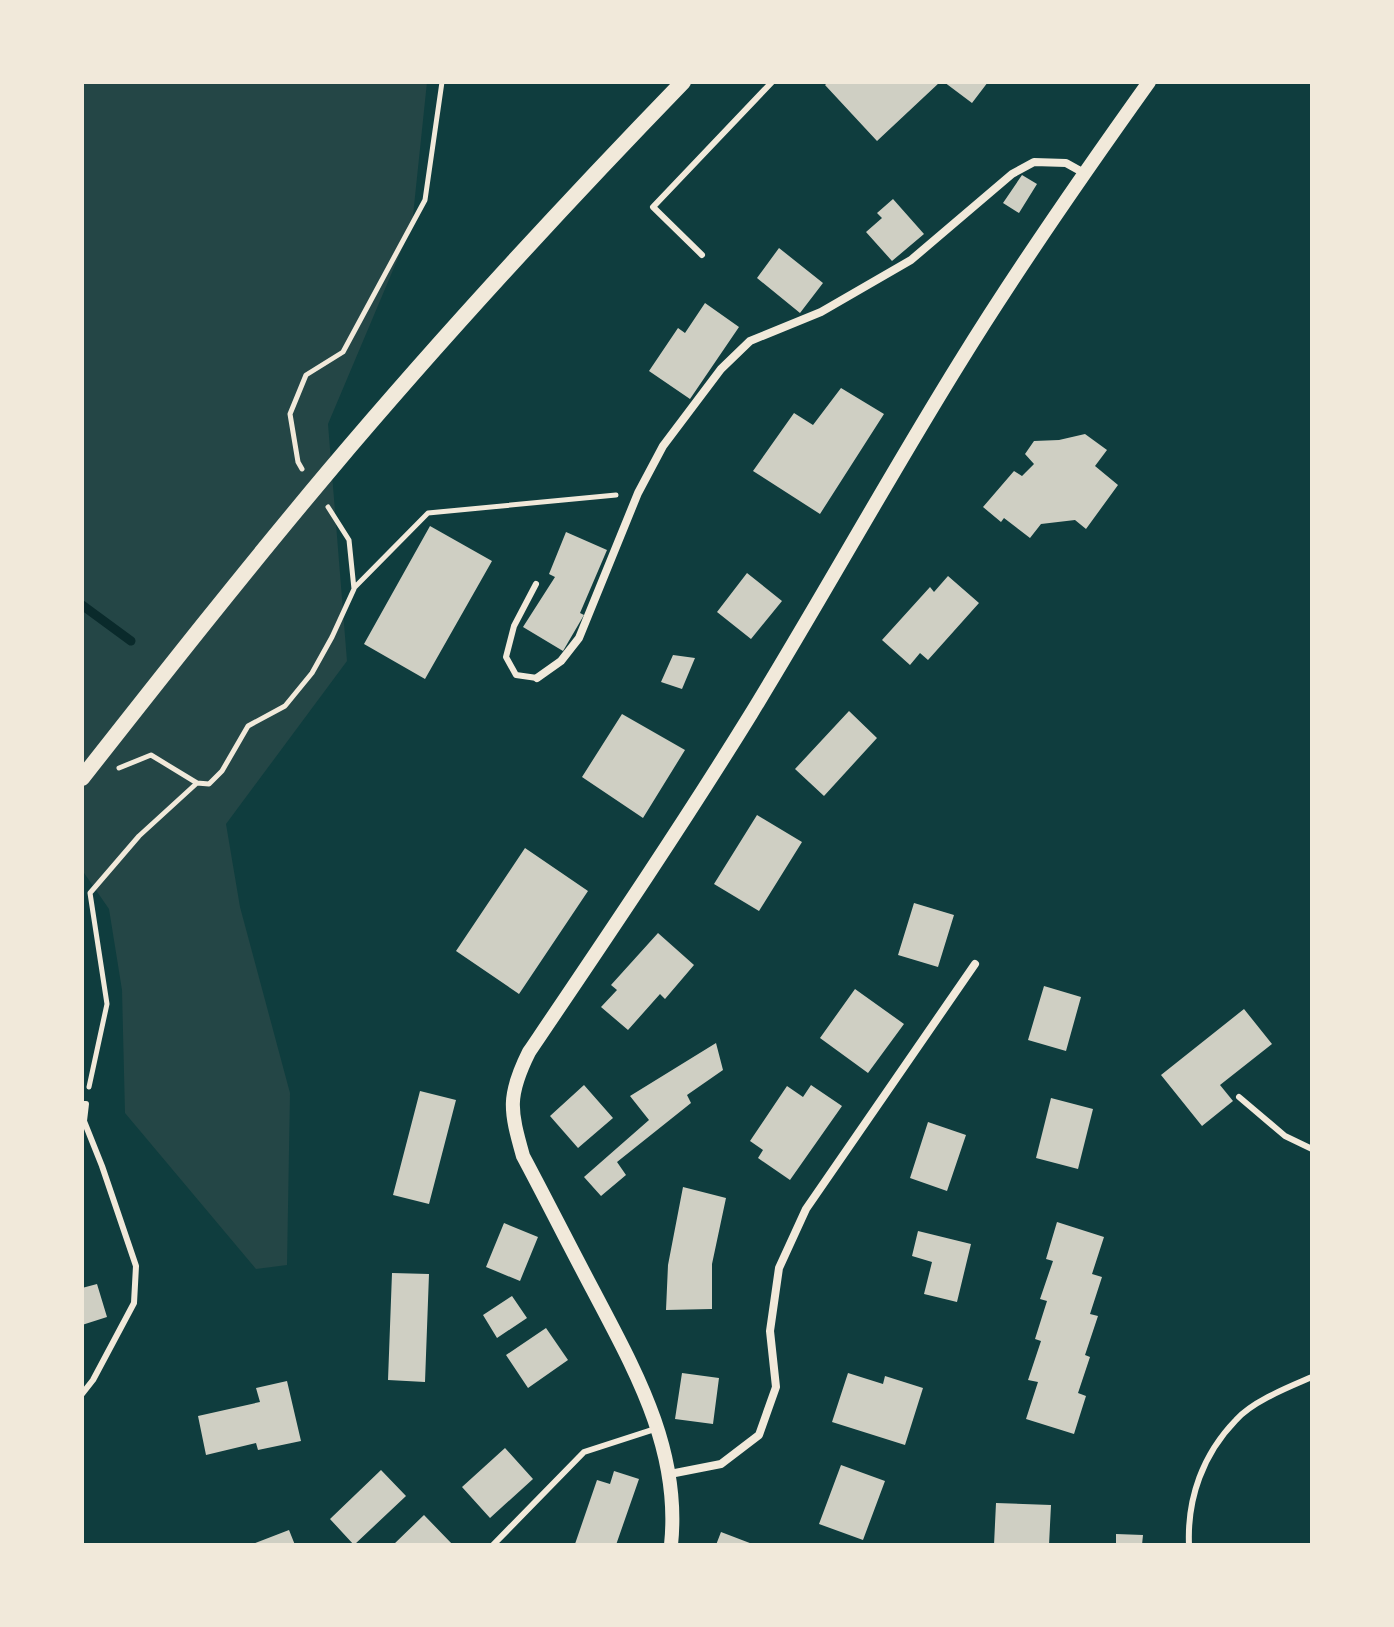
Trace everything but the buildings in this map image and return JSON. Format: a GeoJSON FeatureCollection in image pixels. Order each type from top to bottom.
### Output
{"type":"FeatureCollection","features":[{"type":"Feature","properties":{"kind":"main road"},"geometry":{"type":"LineString","coordinates":[[82,778],[329,471],[474,305],[683,82]]}},
{"type":"Feature","properties":{"kind":"street"},"geometry":{"type":"LineString","coordinates":[[671,1545],[673,1504],[670,1474],[658,1428],[623,1348],[523,1156],[515,1129],[512,1100],[516,1077],[529,1052],[655,865],[751,713],[960,362],[1027,256],[1149,82]]}},
{"type":"Feature","properties":{"kind":"street"},"geometry":{"type":"LineString","coordinates":[[537,678],[561,661],[579,638],[638,493],[663,446],[721,369],[750,341],[821,312],[911,260],[1012,174],[1034,162],[1066,163],[1084,173]]}},
{"type":"Feature","properties":{"kind":"street"},"geometry":{"type":"LineString","coordinates":[[670,1474],[721,1464],[759,1435],[776,1387],[770,1331],[779,1268],[800,1221],[975,964]]}},
{"type":"Feature","properties":{"kind":"lane"},"geometry":{"type":"LineString","coordinates":[[702,255],[653,207],[772,82]]}},
{"type":"Feature","properties":{"kind":"lane"},"geometry":{"type":"LineString","coordinates":[[536,584],[514,626],[506,657],[516,675],[537,678]]}},
{"type":"Feature","properties":{"kind":"lane"},"geometry":{"type":"LineString","coordinates":[[1239,1097],[1285,1136],[1312,1149]]}},
{"type":"Feature","properties":{"kind":"lane"},"geometry":{"type":"LineString","coordinates":[[82,1394],[93,1380],[134,1303],[136,1266],[84,1121],[84,1104]]}},
{"type":"Feature","properties":{"kind":"lane"},"geometry":{"type":"LineString","coordinates":[[1189,1545],[1193,1492],[1205,1461],[1237,1418],[1267,1398],[1312,1377]]}},
{"type":"Feature","properties":{"kind":"lane"},"geometry":{"type":"LineString","coordinates":[[493,1545],[584,1452],[658,1428]]}},
{"type":"Feature","properties":{"kind":"path"},"geometry":{"type":"LineString","coordinates":[[308,477],[298,462],[290,414],[306,375],[343,352],[425,200],[442,82]]}},
{"type":"Feature","properties":{"kind":"path"},"geometry":{"type":"LineString","coordinates":[[108,773],[151,755],[197,783],[209,784],[222,771],[248,726],[285,706],[312,673],[354,589],[428,513],[638,493]]}},
{"type":"Feature","properties":{"kind":"path"},"geometry":{"type":"LineString","coordinates":[[324,502],[349,540],[354,589]]}},
{"type":"Feature","properties":{"kind":"path"},"geometry":{"type":"LineString","coordinates":[[84,1104],[107,1004],[90,893],[139,836],[197,783]]}},
{"type":"Feature","properties":{"kind":"shaded area"},"geometry":{"type":"Polygon","coordinates":[[[82,82],[427,82],[412,225],[328,424],[347,661],[226,824],[240,907],[290,1093],[287,1265],[256,1269],[125,1113],[122,990],[109,909],[82,870],[82,82]]]}},
{"type":"Feature","properties":{"kind":"waterway"},"geometry":{"type":"LineString","coordinates":[[82,605],[131,641]]}}]}
